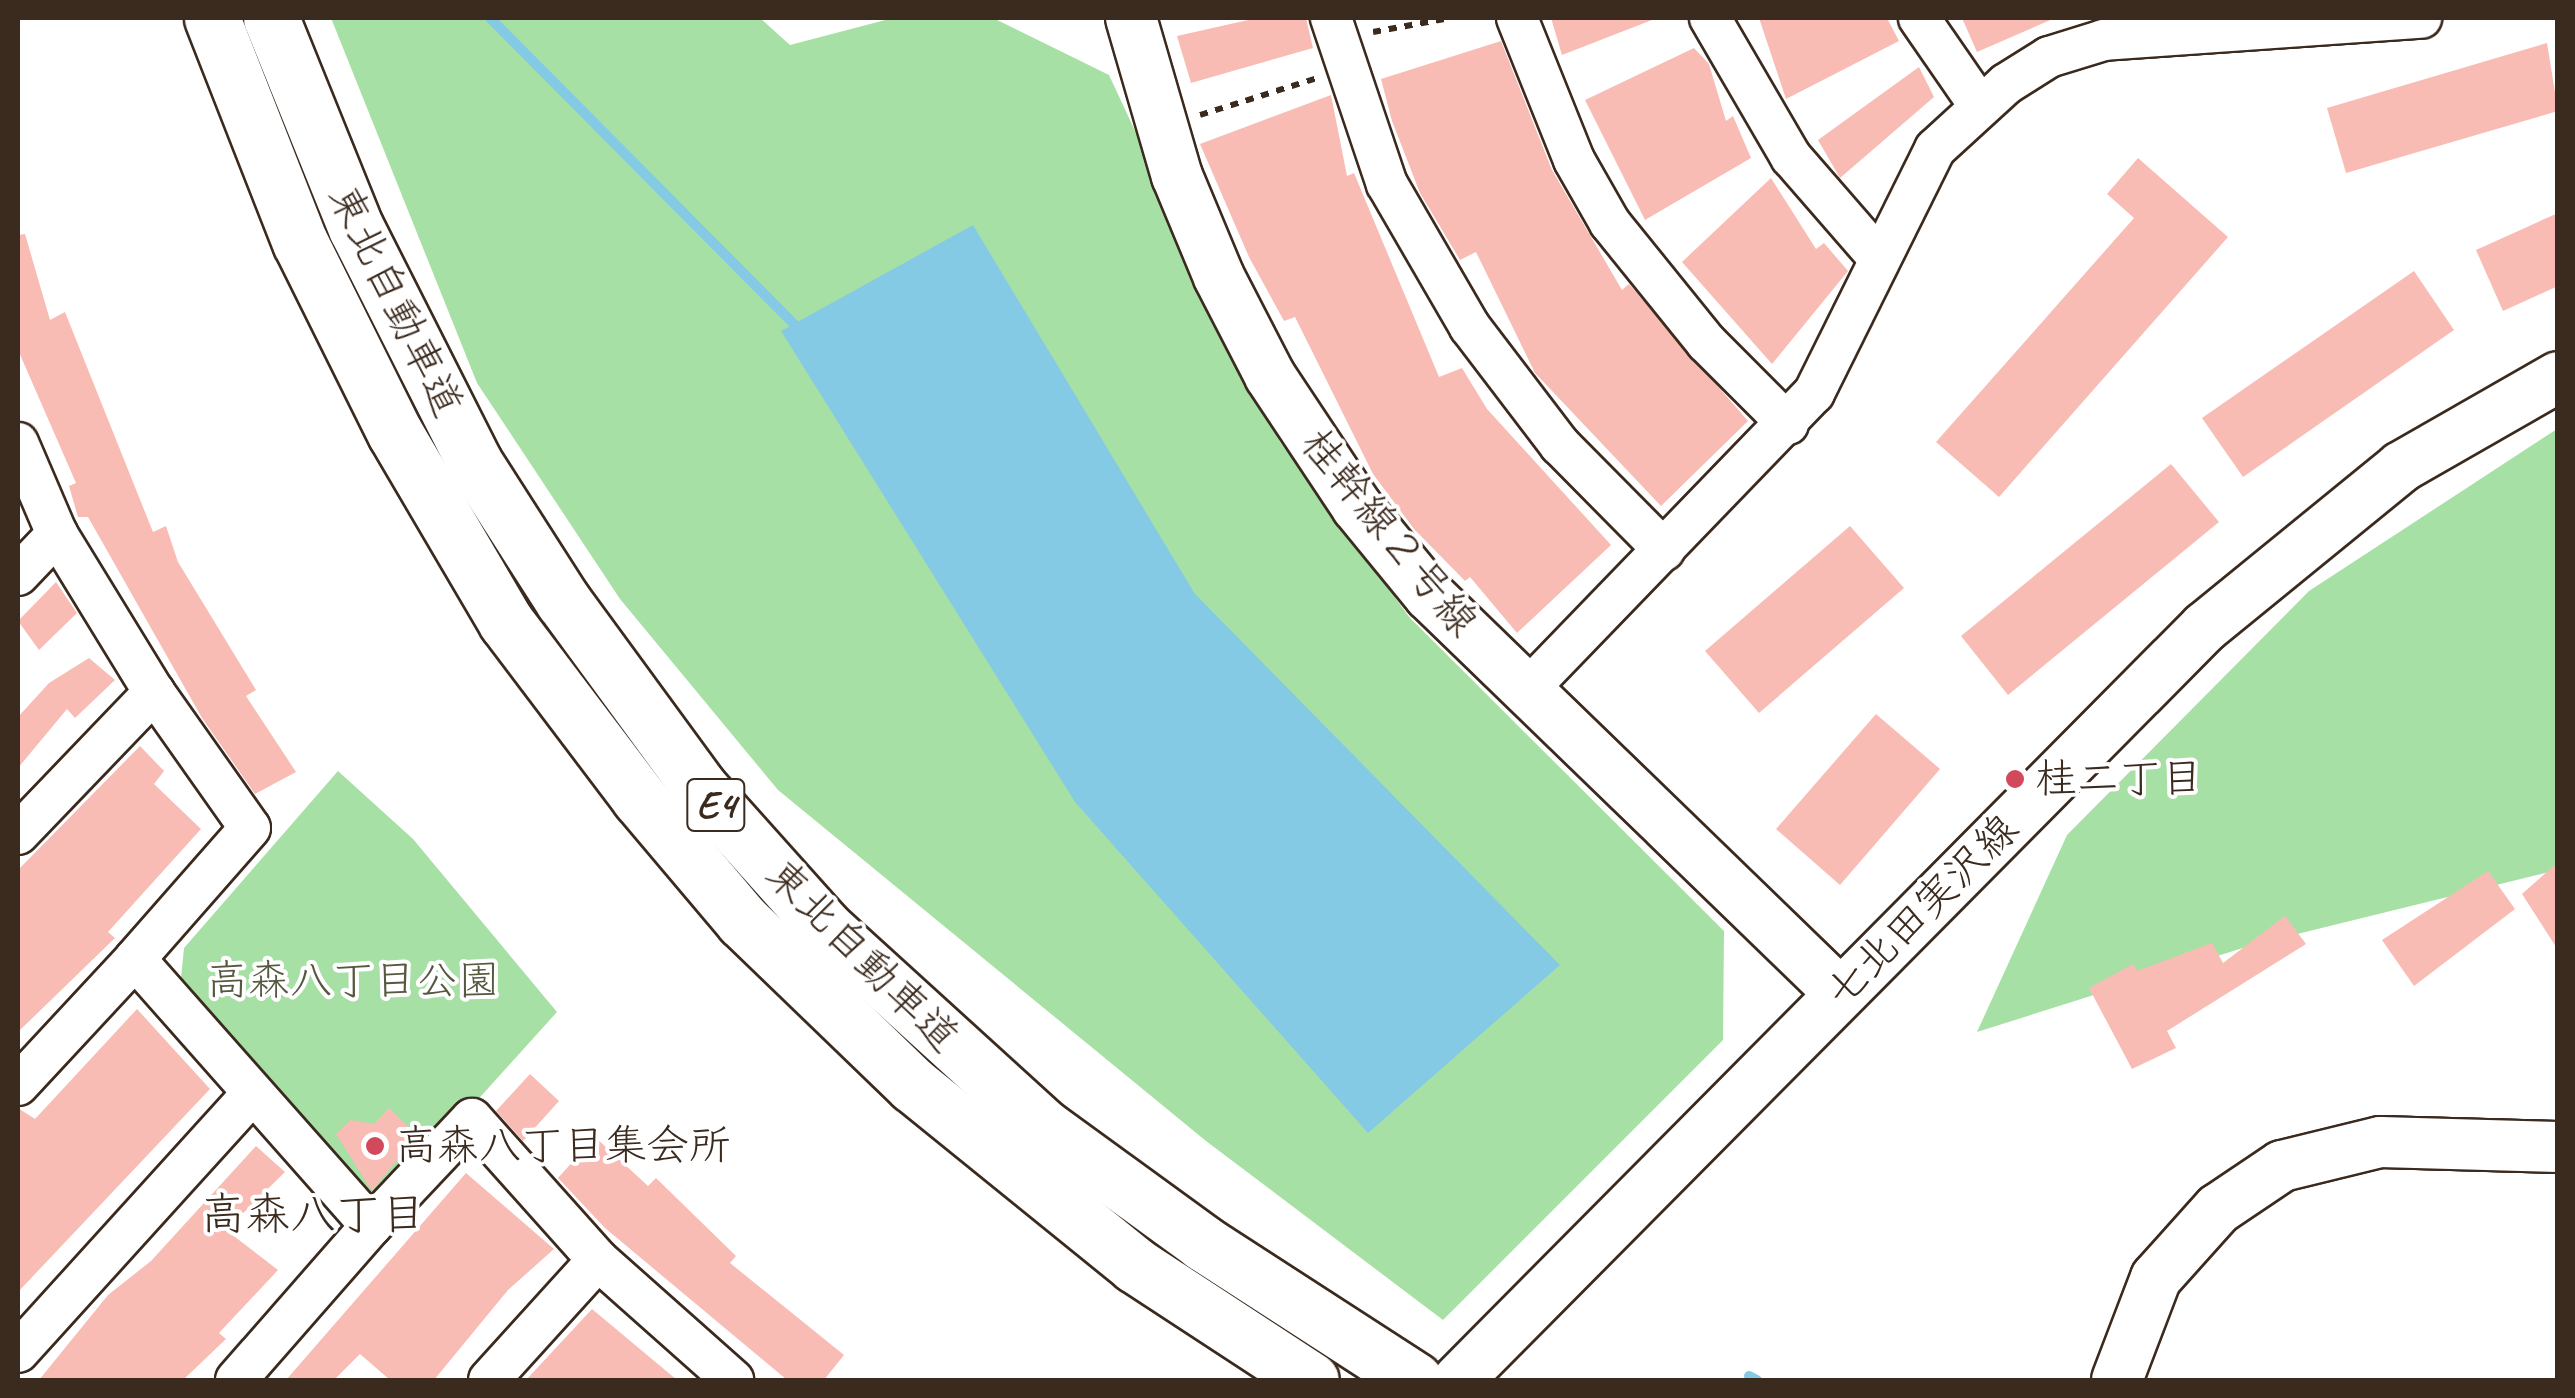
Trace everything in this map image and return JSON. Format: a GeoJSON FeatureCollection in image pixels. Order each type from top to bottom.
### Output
{"type":"FeatureCollection","features":[{"type":"Feature","properties":{"kind":"highway","name":"東北自動車道"},"geometry":{"type":"LineString","coordinates":[[212,18],[300,242],[394,433],[506,622],[639,798],[743,921],[913,1085],[1134,1265],[1310,1380]]}},
{"type":"Feature","properties":{"kind":"highway","name":"東北自動車道"},"geometry":{"type":"LineString","coordinates":[[271,18],[356,228],[474,462],[574,617],[700,787],[824,927],[1045,1128],[1203,1243],[1415,1380]]}},
{"type":"Feature","properties":{"kind":"street","name":"桂幹線２号線"},"geometry":{"type":"LineString","coordinates":[[1131,18],[1161,127],[1218,277],[1299,425],[1430,595],[1840,993]]}},
{"type":"Feature","properties":{"kind":"street"},"geometry":{"type":"LineString","coordinates":[[1517,18],[1568,145],[1610,223],[1706,342],[1788,424]]}},
{"type":"Feature","properties":{"kind":"street"},"geometry":{"type":"LineString","coordinates":[[1710,18],[1791,157],[1878,257]]}},
{"type":"Feature","properties":{"kind":"street"},"geometry":{"type":"LineString","coordinates":[[1918,18],[1980,105]]}},
{"type":"Feature","properties":{"kind":"street"},"geometry":{"type":"LineString","coordinates":[[1528,689],[1788,424],[1842,346],[1878,257],[1935,149],[1980,105],[2049,57],[2104,40],[2421,18]]}},
{"type":"Feature","properties":{"kind":"street"},"geometry":{"type":"LineString","coordinates":[[1338,42],[1387,184],[1470,328],[1560,445],[1664,550]]}},
{"type":"Feature","properties":{"kind":"street","name":"七北田実沢線"},"geometry":{"type":"LineString","coordinates":[[1458,1380],[2204,627],[2401,467],[2558,377]]}},
{"type":"Feature","properties":{"kind":"street"},"geometry":{"type":"LineString","coordinates":[[18,444],[57,534],[154,692],[250,828],[136,959],[18,1085]]}},
{"type":"Feature","properties":{"kind":"street"},"geometry":{"type":"LineString","coordinates":[[18,575],[57,534]]}},
{"type":"Feature","properties":{"kind":"street"},"geometry":{"type":"LineString","coordinates":[[18,834],[154,692]]}},
{"type":"Feature","properties":{"kind":"street"},"geometry":{"type":"LineString","coordinates":[[136,959],[250,1096],[370,1226]]}},
{"type":"Feature","properties":{"kind":"street"},"geometry":{"type":"LineString","coordinates":[[18,1352],[250,1096]]}},
{"type":"Feature","properties":{"kind":"street"},"geometry":{"type":"LineString","coordinates":[[236,1380],[370,1226],[472,1118],[598,1260],[730,1380]]}},
{"type":"Feature","properties":{"kind":"street"},"geometry":{"type":"LineString","coordinates":[[2116,1380],[2156,1278],[2218,1209],[2282,1166],[2380,1142],[2558,1147]]}},
{"type":"Feature","properties":{"kind":"street"},"geometry":{"type":"LineString","coordinates":[[489,1380],[598,1260]]}},
{"type":"Feature","properties":{"kind":"path"},"geometry":{"type":"LineString","coordinates":[[1161,127],[1338,42],[1450,18]]}},
{"type":"Feature","properties":{"kind":"green space"},"geometry":{"type":"Polygon","coordinates":[[[331,18],[760,18],[790,45],[893,18],[993,18],[1109,75],[1280,442],[1410,618],[1724,931],[1723,1040],[1443,1320],[1206,1141],[778,790],[620,599],[477,383],[331,18]]]}},
{"type":"Feature","properties":{"kind":"green space"},"geometry":{"type":"Polygon","coordinates":[[[2557,429],[2557,870],[2249,946],[1977,1032],[2067,835],[2309,591],[2557,429]]]}},
{"type":"Feature","properties":{"kind":"green space","name":"高森八丁目公園"},"geometry":{"type":"Polygon","coordinates":[[[338,771],[413,839],[557,1012],[379,1209],[180,988],[184,948],[338,771]]]}},
{"type":"Feature","properties":{"kind":"water"},"geometry":{"type":"Polygon","coordinates":[[[973,225],[1195,594],[1560,965],[1368,1133],[1075,802],[781,331],[973,225]]]}},
{"type":"Feature","properties":{"kind":"building"},"geometry":{"type":"Polygon","coordinates":[[[1257,18],[1306,18],[1313,48],[1191,83],[1177,36],[1257,18]]]}},
{"type":"Feature","properties":{"kind":"building"},"geometry":{"type":"Polygon","coordinates":[[[1551,18],[1652,18],[1652,20],[1562,55],[1551,18]]]}},
{"type":"Feature","properties":{"kind":"building"},"geometry":{"type":"Polygon","coordinates":[[[1759,18],[1887,18],[1899,41],[1786,99],[1759,18]]]}},
{"type":"Feature","properties":{"kind":"building"},"geometry":{"type":"Polygon","coordinates":[[[1962,18],[2055,18],[1977,52],[1962,18]]]}},
{"type":"Feature","properties":{"kind":"building"},"geometry":{"type":"Polygon","coordinates":[[[1501,41],[1552,170],[1622,290],[1629,284],[1748,421],[1661,506],[1535,373],[1476,252],[1460,260],[1420,193],[1392,121],[1381,79],[1501,41]]]}},
{"type":"Feature","properties":{"kind":"building"},"geometry":{"type":"Polygon","coordinates":[[[2547,43],[2558,111],[2346,173],[2327,108],[2547,43]]]}},
{"type":"Feature","properties":{"kind":"building"},"geometry":{"type":"Polygon","coordinates":[[[1694,48],[1709,64],[1726,121],[1733,116],[1751,158],[1645,220],[1585,100],[1694,48]]]}},
{"type":"Feature","properties":{"kind":"building"},"geometry":{"type":"Polygon","coordinates":[[[1919,67],[1934,97],[1840,178],[1818,140],[1919,67]]]}},
{"type":"Feature","properties":{"kind":"building"},"geometry":{"type":"Polygon","coordinates":[[[1331,95],[1347,176],[1354,173],[1439,377],[1462,368],[1487,409],[1611,545],[1517,633],[1470,577],[1465,581],[1414,529],[1373,474],[1295,317],[1284,321],[1249,257],[1200,144],[1331,95]]]}},
{"type":"Feature","properties":{"kind":"building"},"geometry":{"type":"Polygon","coordinates":[[[2138,158],[2228,237],[1999,497],[1936,442],[2134,218],[2107,194],[2138,158]]]}},
{"type":"Feature","properties":{"kind":"building"},"geometry":{"type":"Polygon","coordinates":[[[1771,178],[1816,249],[1824,243],[1848,271],[1772,364],[1682,262],[1771,178]]]}},
{"type":"Feature","properties":{"kind":"building"},"geometry":{"type":"Polygon","coordinates":[[[2558,213],[2558,286],[2503,311],[2476,250],[2558,213]]]}},
{"type":"Feature","properties":{"kind":"building"},"geometry":{"type":"Polygon","coordinates":[[[25,234],[50,320],[65,312],[153,532],[166,526],[178,562],[256,690],[246,696],[296,772],[255,794],[202,718],[88,517],[78,517],[69,486],[76,483],[18,350],[18,235],[25,234]]]}},
{"type":"Feature","properties":{"kind":"building"},"geometry":{"type":"Polygon","coordinates":[[[2414,271],[2454,330],[2243,477],[2202,418],[2414,271]]]}},
{"type":"Feature","properties":{"kind":"building"},"geometry":{"type":"Polygon","coordinates":[[[2171,464],[2219,522],[2008,695],[1961,636],[2171,464]]]}},
{"type":"Feature","properties":{"kind":"building"},"geometry":{"type":"Polygon","coordinates":[[[1850,526],[1904,588],[1759,713],[1705,651],[1850,526]]]}},
{"type":"Feature","properties":{"kind":"building"},"geometry":{"type":"Polygon","coordinates":[[[56,582],[77,613],[39,650],[18,621],[56,582]]]}},
{"type":"Feature","properties":{"kind":"building"},"geometry":{"type":"Polygon","coordinates":[[[89,658],[115,680],[75,718],[67,709],[18,768],[18,717],[49,683],[89,658]]]}},
{"type":"Feature","properties":{"kind":"building"},"geometry":{"type":"Polygon","coordinates":[[[1876,714],[1940,769],[1840,885],[1776,829],[1876,714]]]}},
{"type":"Feature","properties":{"kind":"building"},"geometry":{"type":"Polygon","coordinates":[[[140,746],[164,771],[154,784],[201,829],[108,932],[115,938],[18,1032],[18,870],[140,746]]]}},
{"type":"Feature","properties":{"kind":"building"},"geometry":{"type":"Polygon","coordinates":[[[2558,862],[2558,950],[2522,894],[2558,862]]]}},
{"type":"Feature","properties":{"kind":"building"},"geometry":{"type":"Polygon","coordinates":[[[2488,871],[2515,909],[2414,986],[2382,940],[2488,871]]]}},
{"type":"Feature","properties":{"kind":"building"},"geometry":{"type":"Polygon","coordinates":[[[2285,916],[2306,944],[2167,1031],[2176,1048],[2132,1069],[2089,988],[2133,964],[2137,971],[2212,943],[2223,963],[2285,916]]]}},
{"type":"Feature","properties":{"kind":"building"},"geometry":{"type":"Polygon","coordinates":[[[137,1009],[210,1089],[18,1292],[18,1108],[35,1119],[137,1009]]]}},
{"type":"Feature","properties":{"kind":"building"},"geometry":{"type":"Polygon","coordinates":[[[530,1074],[559,1101],[523,1141],[496,1111],[530,1074]]]}},
{"type":"Feature","properties":{"kind":"building","name":"高森八丁目集会所"},"geometry":{"type":"Polygon","coordinates":[[[389,1108],[417,1135],[372,1191],[336,1134],[351,1120],[374,1124],[389,1108]]]}},
{"type":"Feature","properties":{"kind":"building"},"geometry":{"type":"Polygon","coordinates":[[[595,1137],[648,1186],[656,1178],[736,1256],[730,1263],[844,1355],[824,1380],[787,1380],[605,1228],[558,1178],[595,1137]]]}},
{"type":"Feature","properties":{"kind":"building"},"geometry":{"type":"Polygon","coordinates":[[[256,1146],[285,1172],[226,1230],[278,1270],[219,1333],[226,1339],[183,1380],[39,1380],[108,1295],[151,1261],[256,1146]]]}},
{"type":"Feature","properties":{"kind":"building"},"geometry":{"type":"Polygon","coordinates":[[[466,1173],[554,1249],[508,1290],[434,1380],[390,1380],[360,1354],[334,1380],[286,1380],[466,1173]]]}},
{"type":"Feature","properties":{"kind":"building"},"geometry":{"type":"Polygon","coordinates":[[[592,1309],[677,1380],[526,1380],[592,1309]]]}},
{"type":"Feature","properties":{"kind":"waterway"},"geometry":{"type":"LineString","coordinates":[[490,18],[803,333]]}},
{"type":"Feature","properties":{"kind":"waterway"},"geometry":{"type":"LineString","coordinates":[[1749,1376],[1757,1380]]}},
{"type":"Feature","properties":{"kind":"place","name":"桂二丁目"},"geometry":{"type":"Point","coordinates":[2015,779]}},
{"type":"Feature","properties":{"kind":"place","name":"高森八丁目集会所"},"geometry":{"type":"Point","coordinates":[375,1146]}},
{"type":"Feature","properties":{"kind":"district","name":"高森八丁目"},"geometry":{"type":"Point","coordinates":[313,1215]}}]}
